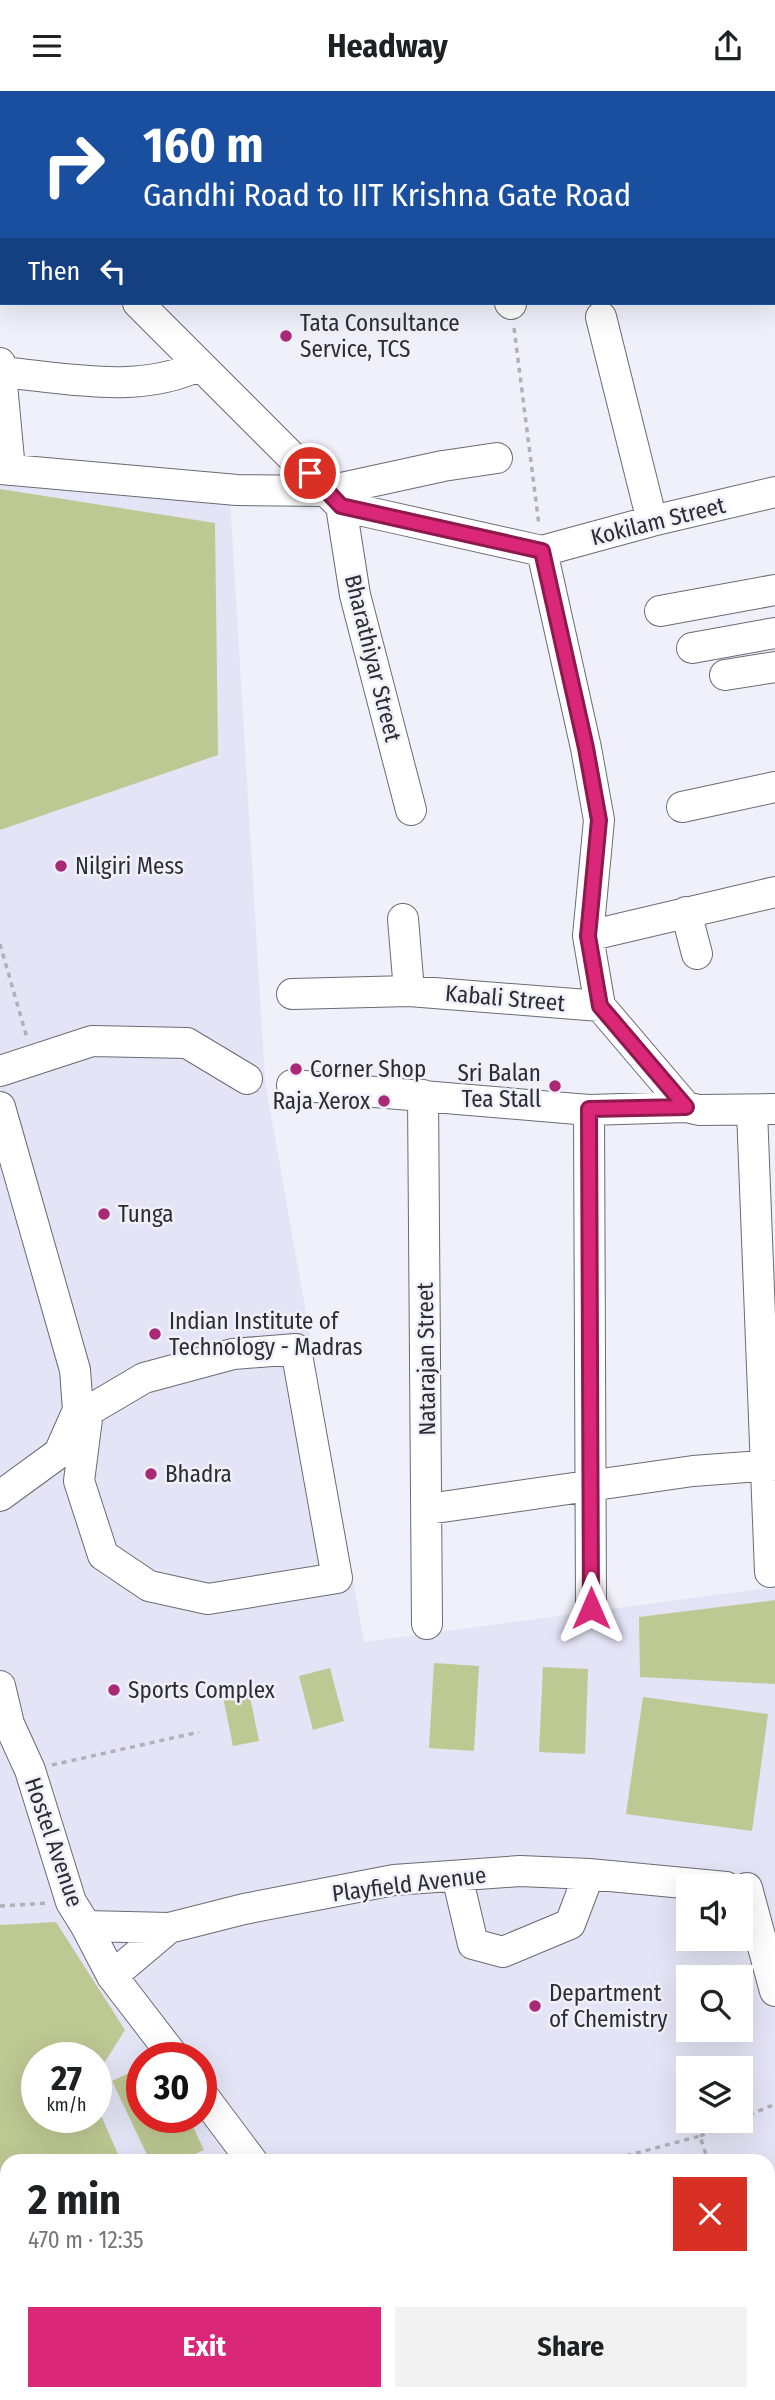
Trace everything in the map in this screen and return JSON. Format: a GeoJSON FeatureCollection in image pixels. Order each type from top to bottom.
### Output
{"type":"FeatureCollection","features":[{"type":"Feature","properties":{"kind":"street"},"geometry":{"type":"LineString","coordinates":[[140,305],[335,499]]}},
{"type":"Feature","properties":{"kind":"street"},"geometry":{"type":"LineString","coordinates":[[601,317],[652,521]]}},
{"type":"Feature","properties":{"kind":"street"},"geometry":{"type":"LineString","coordinates":[[200,365],[180,375],[148,382],[90,381],[1,367],[5,470],[335,499],[542,551],[586,748],[599,820],[588,936],[600,1006],[686,1107]]}},
{"type":"Feature","properties":{"kind":"street"},"geometry":{"type":"LineString","coordinates":[[335,499],[443,465],[497,458]]}},
{"type":"Feature","properties":{"kind":"street","name":"Kokilam Street"},"geometry":{"type":"LineString","coordinates":[[542,551],[775,492]]}},
{"type":"Feature","properties":{"kind":"street","name":"Bharathiyar Street"},"geometry":{"type":"LineString","coordinates":[[335,499],[355,595],[411,810]]}},
{"type":"Feature","properties":{"kind":"street"},"geometry":{"type":"LineString","coordinates":[[660,611],[775,590]]}},
{"type":"Feature","properties":{"kind":"street"},"geometry":{"type":"LineString","coordinates":[[692,647],[775,633]]}},
{"type":"Feature","properties":{"kind":"street"},"geometry":{"type":"LineString","coordinates":[[725,675],[775,667]]}},
{"type":"Feature","properties":{"kind":"street"},"geometry":{"type":"LineString","coordinates":[[682,807],[775,787]]}},
{"type":"Feature","properties":{"kind":"street"},"geometry":{"type":"LineString","coordinates":[[588,936],[775,892]]}},
{"type":"Feature","properties":{"kind":"street"},"geometry":{"type":"LineString","coordinates":[[686,912],[697,954]]}},
{"type":"Feature","properties":{"kind":"street"},"geometry":{"type":"LineString","coordinates":[[403,919],[409,991]]}},
{"type":"Feature","properties":{"kind":"street","name":"Kabali Street"},"geometry":{"type":"LineString","coordinates":[[292,994],[409,991],[600,1006]]}},
{"type":"Feature","properties":{"kind":"street"},"geometry":{"type":"LineString","coordinates":[[0,1071],[92,1041],[187,1043],[247,1079]]}},
{"type":"Feature","properties":{"kind":"street"},"geometry":{"type":"LineString","coordinates":[[292,1085],[589,1109],[686,1107],[763,1110],[770,1465],[769,1572]]}},
{"type":"Feature","properties":{"kind":"street","name":"Natarajan Street"},"geometry":{"type":"LineString","coordinates":[[424,1095],[427,1624]]}},
{"type":"Feature","properties":{"kind":"street"},"geometry":{"type":"LineString","coordinates":[[0,1107],[75,1370],[83,1411],[79,1481],[103,1555],[149,1586],[208,1598],[337,1578],[296,1349],[233,1354],[144,1378],[83,1411],[59,1453],[0,1496]]}},
{"type":"Feature","properties":{"kind":"street"},"geometry":{"type":"LineString","coordinates":[[589,1109],[591,1608]]}},
{"type":"Feature","properties":{"kind":"street"},"geometry":{"type":"LineString","coordinates":[[428,1509],[693,1471],[770,1465]]}},
{"type":"Feature","properties":{"kind":"street","name":"Hostel Avenue"},"geometry":{"type":"LineString","coordinates":[[0,1686],[4,1725],[30,1770],[79,1914],[112,1976],[162,2042]]}},
{"type":"Feature","properties":{"kind":"street","name":"Playfield Avenue"},"geometry":{"type":"LineString","coordinates":[[112,1976],[169,1928],[244,1909],[381,1883],[520,1871],[676,1882]]}},
{"type":"Feature","properties":{"kind":"street"},"geometry":{"type":"LineString","coordinates":[[457,1875],[473,1944],[503,1952],[570,1924],[589,1874]]}},
{"type":"Feature","properties":{"kind":"street"},"geometry":{"type":"LineString","coordinates":[[753,1911],[775,1991]]}},
{"type":"Feature","properties":{"kind":"street"},"geometry":{"type":"LineString","coordinates":[[79,1914],[169,1928]]}},
{"type":"Feature","properties":{"kind":"street"},"geometry":{"type":"LineString","coordinates":[[217,2118],[241,2154]]}},
{"type":"Feature","properties":{"kind":"path"},"geometry":{"type":"LineString","coordinates":[[511,305],[542,551]]}},
{"type":"Feature","properties":{"kind":"path"},"geometry":{"type":"LineString","coordinates":[[0,944],[34,1060]]}},
{"type":"Feature","properties":{"kind":"path"},"geometry":{"type":"LineString","coordinates":[[30,1770],[200,1732]]}},
{"type":"Feature","properties":{"kind":"path"},"geometry":{"type":"LineString","coordinates":[[0,1906],[79,1914]]}},
{"type":"Feature","properties":{"kind":"path"},"geometry":{"type":"LineString","coordinates":[[753,2113],[770,2106],[775,2108]]}},
{"type":"Feature","properties":{"kind":"path"},"geometry":{"type":"LineString","coordinates":[[633,2154],[706,2133]]}},
{"type":"Feature","properties":{"kind":"path"},"geometry":{"type":"LineString","coordinates":[[699,2136],[705,2154]]}},
{"type":"Feature","properties":{"kind":"shaded area","name":"Indian Institute of Technology - Madras"},"geometry":{"type":"Polygon","coordinates":[[[0,473],[230,499],[265,1081],[364,1642],[775,1587],[775,2154],[0,2154],[0,473]]]}},
{"type":"Feature","properties":{"kind":"green space"},"geometry":{"type":"Polygon","coordinates":[[[0,489],[215,523],[218,755],[0,830],[0,489]]]}},
{"type":"Feature","properties":{"kind":"green space"},"geometry":{"type":"Polygon","coordinates":[[[775,1600],[775,1684],[640,1677],[639,1617],[775,1600]]]}},
{"type":"Feature","properties":{"kind":"green space"},"geometry":{"type":"Polygon","coordinates":[[[434,1663],[479,1666],[474,1751],[429,1748],[434,1663]]]}},
{"type":"Feature","properties":{"kind":"green space"},"geometry":{"type":"Polygon","coordinates":[[[543,1667],[588,1669],[585,1754],[539,1752],[543,1667]]]}},
{"type":"Feature","properties":{"kind":"green space"},"geometry":{"type":"Polygon","coordinates":[[[330,1668],[344,1721],[313,1730],[299,1676],[330,1668]]]}},
{"type":"Feature","properties":{"kind":"green space"},"geometry":{"type":"Polygon","coordinates":[[[248,1687],[259,1741],[233,1746],[222,1692],[248,1687]]]}},
{"type":"Feature","properties":{"kind":"green space"},"geometry":{"type":"Polygon","coordinates":[[[643,1697],[768,1714],[752,1831],[626,1814],[643,1697]]]}},
{"type":"Feature","properties":{"kind":"green space"},"geometry":{"type":"Polygon","coordinates":[[[56,1922],[125,2030],[112,2051],[112,2042],[21,2042],[21,2133],[109,2133],[118,2154],[0,2154],[0,1925],[56,1922]]]}},
{"type":"Feature","properties":{"kind":"green space"},"geometry":{"type":"Polygon","coordinates":[[[126,2074],[126,2110],[112,2081],[126,2074]]]}},
{"type":"Feature","properties":{"kind":"green space"},"geometry":{"type":"Polygon","coordinates":[[[137,2133],[196,2133],[204,2150],[195,2154],[147,2154],[137,2133]]]}},
{"type":"Feature","properties":{"kind":"place","name":"Tata Consultance Service, TCS"},"geometry":{"type":"Point","coordinates":[286,336]}},
{"type":"Feature","properties":{"kind":"place","name":"Nilgiri Mess"},"geometry":{"type":"Point","coordinates":[61,866]}},
{"type":"Feature","properties":{"kind":"place","name":"Corner Shop"},"geometry":{"type":"Point","coordinates":[296,1069]}},
{"type":"Feature","properties":{"kind":"place","name":"Sri Balan Tea Stall"},"geometry":{"type":"Point","coordinates":[555,1086]}},
{"type":"Feature","properties":{"kind":"place","name":"Raja Xerox"},"geometry":{"type":"Point","coordinates":[384,1101]}},
{"type":"Feature","properties":{"kind":"place","name":"Tunga"},"geometry":{"type":"Point","coordinates":[104,1214]}},
{"type":"Feature","properties":{"kind":"place","name":"Indian Institute of Technology - Madras"},"geometry":{"type":"Point","coordinates":[155,1334]}},
{"type":"Feature","properties":{"kind":"place","name":"Bhadra"},"geometry":{"type":"Point","coordinates":[151,1474]}},
{"type":"Feature","properties":{"kind":"place","name":"Sports Complex"},"geometry":{"type":"Point","coordinates":[114,1690]}},
{"type":"Feature","properties":{"kind":"place","name":"Department of Chemistry"},"geometry":{"type":"Point","coordinates":[535,2006]}},
{"type":"Feature","properties":{"kind":"route"},"geometry":{"type":"LineString","coordinates":[[310,473],[341,506],[542,551],[586,748],[599,820],[588,936],[600,1006],[686,1107],[589,1109],[591,1608]]}}]}
